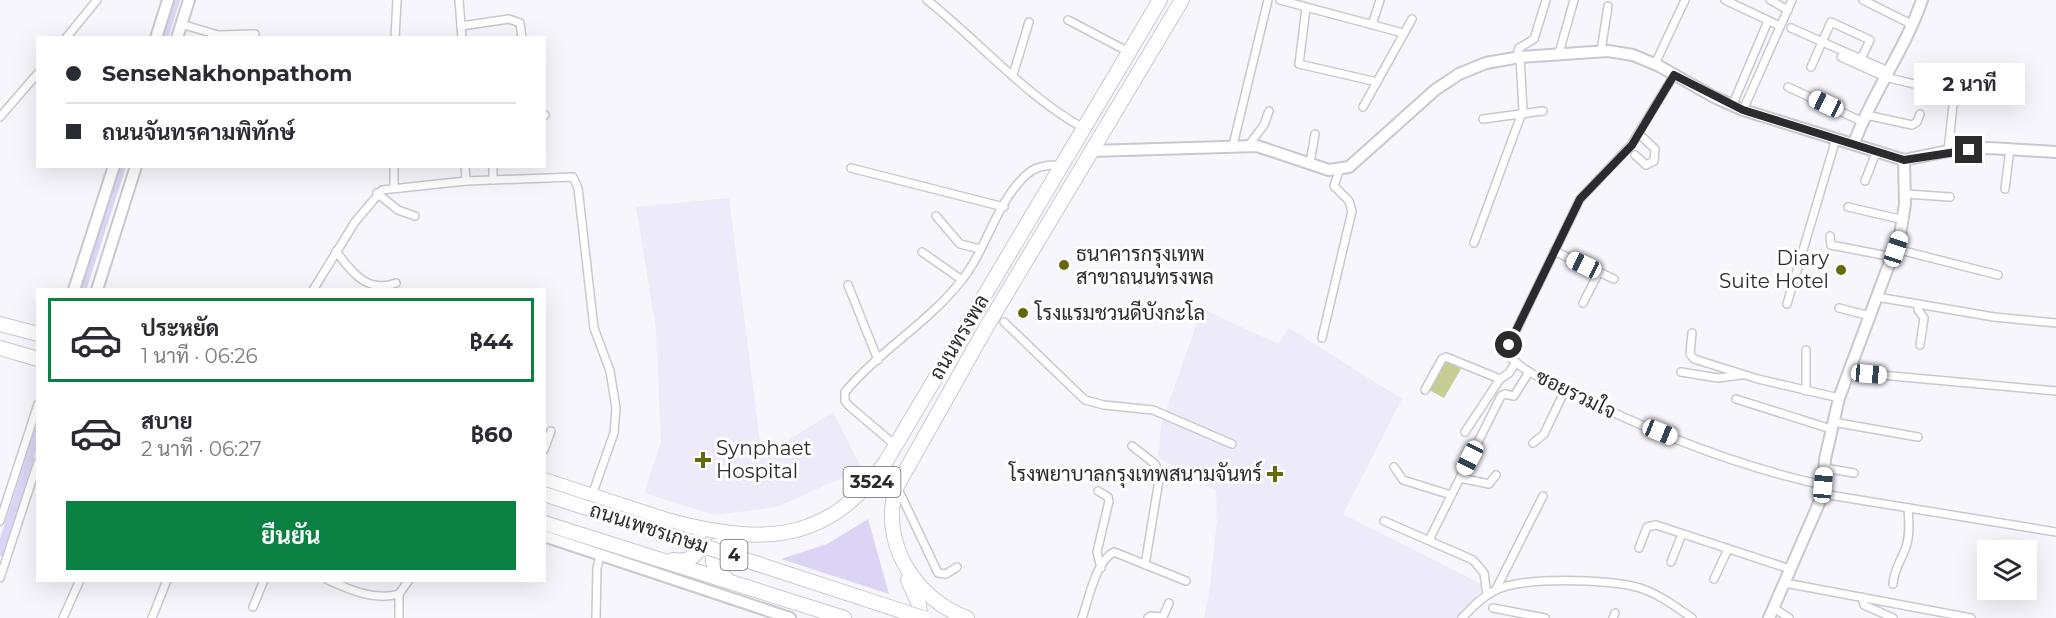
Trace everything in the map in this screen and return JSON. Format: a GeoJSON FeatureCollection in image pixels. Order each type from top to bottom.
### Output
{"type":"FeatureCollection","features":[{"type":"Feature","properties":{"kind":"highway","name":"ถนนทรงพล"},"geometry":{"type":"LineString","coordinates":[[546,481],[707,531],[760,536],[793,531],[820,521],[849,505],[869,486],[895,445],[1131,53],[1160,0]]}},
{"type":"Feature","properties":{"kind":"highway","name":"ถนนทรงพล"},"geometry":{"type":"LineString","coordinates":[[967,618],[930,598],[906,568],[896,547],[890,521],[891,503],[897,486],[1004,300],[1182,0]]}},
{"type":"Feature","properties":{"kind":"highway"},"geometry":{"type":"LineString","coordinates":[[987,291],[1004,300]]}},
{"type":"Feature","properties":{"kind":"highway"},"geometry":{"type":"LineString","coordinates":[[0,324],[36,333]]}},
{"type":"Feature","properties":{"kind":"highway"},"geometry":{"type":"LineString","coordinates":[[0,348],[36,358]]}},
{"type":"Feature","properties":{"kind":"highway","name":"ถนนเพชรเกษม"},"geometry":{"type":"LineString","coordinates":[[546,495],[922,618]]}},
{"type":"Feature","properties":{"kind":"highway"},"geometry":{"type":"LineString","coordinates":[[647,556],[686,561],[697,554],[700,548],[697,534],[664,519]]}},
{"type":"Feature","properties":{"kind":"highway","name":"ถนนเพชรเกษม"},"geometry":{"type":"LineString","coordinates":[[546,524],[844,618]]}},
{"type":"Feature","properties":{"kind":"highway"},"geometry":{"type":"LineString","coordinates":[[739,584],[716,571],[712,558],[715,546],[722,542],[760,536]]}},
{"type":"Feature","properties":{"kind":"highway"},"geometry":{"type":"LineString","coordinates":[[896,547],[922,618]]}},
{"type":"Feature","properties":{"kind":"street"},"geometry":{"type":"LineString","coordinates":[[68,36],[97,0]]}},
{"type":"Feature","properties":{"kind":"street"},"geometry":{"type":"LineString","coordinates":[[157,36],[168,0]]}},
{"type":"Feature","properties":{"kind":"street"},"geometry":{"type":"LineString","coordinates":[[178,36],[189,0]]}},
{"type":"Feature","properties":{"kind":"street"},"geometry":{"type":"LineString","coordinates":[[395,36],[397,0]]}},
{"type":"Feature","properties":{"kind":"street"},"geometry":{"type":"LineString","coordinates":[[459,0],[462,36]]}},
{"type":"Feature","properties":{"kind":"street"},"geometry":{"type":"LineString","coordinates":[[927,0],[1041,102],[1084,129]]}},
{"type":"Feature","properties":{"kind":"street"},"geometry":{"type":"LineString","coordinates":[[1233,146],[1268,0]]}},
{"type":"Feature","properties":{"kind":"street"},"geometry":{"type":"LineString","coordinates":[[1280,0],[1403,33]]}},
{"type":"Feature","properties":{"kind":"street"},"geometry":{"type":"LineString","coordinates":[[1372,25],[1380,0]]}},
{"type":"Feature","properties":{"kind":"street"},"geometry":{"type":"LineString","coordinates":[[1473,243],[1522,114],[1519,48],[1534,39],[1546,0]]}},
{"type":"Feature","properties":{"kind":"street"},"geometry":{"type":"LineString","coordinates":[[1559,53],[1574,0]]}},
{"type":"Feature","properties":{"kind":"street"},"geometry":{"type":"LineString","coordinates":[[1655,64],[1685,0]]}},
{"type":"Feature","properties":{"kind":"street"},"geometry":{"type":"LineString","coordinates":[[1725,0],[1780,26]]}},
{"type":"Feature","properties":{"kind":"street"},"geometry":{"type":"LineString","coordinates":[[1770,0],[1788,9]]}},
{"type":"Feature","properties":{"kind":"street"},"geometry":{"type":"LineString","coordinates":[[1743,110],[1792,0]]}},
{"type":"Feature","properties":{"kind":"street"},"geometry":{"type":"LineString","coordinates":[[1863,0],[1913,25]]}},
{"type":"Feature","properties":{"kind":"street"},"geometry":{"type":"LineString","coordinates":[[1854,143],[1886,74],[1913,25],[1922,0]]}},
{"type":"Feature","properties":{"kind":"street"},"geometry":{"type":"LineString","coordinates":[[1601,51],[1608,6]]}},
{"type":"Feature","properties":{"kind":"street"},"geometry":{"type":"LineString","coordinates":[[1306,8],[1299,64],[1377,82]]}},
{"type":"Feature","properties":{"kind":"street"},"geometry":{"type":"LineString","coordinates":[[461,26],[509,19],[520,23],[522,36]]}},
{"type":"Feature","properties":{"kind":"street"},"geometry":{"type":"LineString","coordinates":[[1363,107],[1412,19]]}},
{"type":"Feature","properties":{"kind":"street"},"geometry":{"type":"LineString","coordinates":[[1068,20],[1131,53]]}},
{"type":"Feature","properties":{"kind":"street"},"geometry":{"type":"LineString","coordinates":[[1732,106],[1768,21]]}},
{"type":"Feature","properties":{"kind":"street"},"geometry":{"type":"LineString","coordinates":[[1013,75],[1029,22]]}},
{"type":"Feature","properties":{"kind":"street"},"geometry":{"type":"LineString","coordinates":[[1811,67],[1830,22],[1870,40],[1861,59]]}},
{"type":"Feature","properties":{"kind":"street"},"geometry":{"type":"LineString","coordinates":[[181,24],[218,35],[255,34]]}},
{"type":"Feature","properties":{"kind":"street"},"geometry":{"type":"LineString","coordinates":[[1791,28],[1861,59],[1886,74]]}},
{"type":"Feature","properties":{"kind":"street"},"geometry":{"type":"LineString","coordinates":[[1091,151],[1265,147],[1329,170],[1339,171],[1349,168],[1435,90],[1451,79],[1486,63],[1518,57],[1601,51],[1634,55],[1743,110],[1904,160],[1948,151],[2010,148],[2056,152]]}},
{"type":"Feature","properties":{"kind":"street"},"geometry":{"type":"LineString","coordinates":[[1841,57],[1886,74],[1968,97]]}},
{"type":"Feature","properties":{"kind":"street"},"geometry":{"type":"LineString","coordinates":[[0,117],[36,75]]}},
{"type":"Feature","properties":{"kind":"street","name":"ซอยรวมใจ"},"geometry":{"type":"LineString","coordinates":[[1674,75],[1639,134],[1580,199],[1509,345],[1509,356],[1529,372],[1565,390],[1703,450],[1823,490],[1908,508],[2056,532]]}},
{"type":"Feature","properties":{"kind":"street"},"geometry":{"type":"LineString","coordinates":[[1788,87],[1864,119],[1915,125],[1920,114]]}},
{"type":"Feature","properties":{"kind":"street"},"geometry":{"type":"LineString","coordinates":[[1948,151],[1953,105]]}},
{"type":"Feature","properties":{"kind":"street"},"geometry":{"type":"LineString","coordinates":[[1248,146],[1264,125],[1269,111]]}},
{"type":"Feature","properties":{"kind":"street"},"geometry":{"type":"LineString","coordinates":[[1484,118],[1543,111]]}},
{"type":"Feature","properties":{"kind":"street"},"geometry":{"type":"LineString","coordinates":[[1310,163],[1315,134]]}},
{"type":"Feature","properties":{"kind":"street"},"geometry":{"type":"LineString","coordinates":[[1635,155],[1646,165],[1654,161],[1656,155],[1655,149],[1639,134]]}},
{"type":"Feature","properties":{"kind":"street"},"geometry":{"type":"LineString","coordinates":[[1787,303],[1836,139]]}},
{"type":"Feature","properties":{"kind":"street"},"geometry":{"type":"LineString","coordinates":[[2005,189],[2010,148]]}},
{"type":"Feature","properties":{"kind":"street"},"geometry":{"type":"LineString","coordinates":[[1865,182],[1877,150]]}},
{"type":"Feature","properties":{"kind":"street"},"geometry":{"type":"LineString","coordinates":[[1789,618],[1772,613],[1823,490],[1824,468],[1839,398],[1895,253],[1904,220],[1906,194],[1904,160]]}},
{"type":"Feature","properties":{"kind":"street"},"geometry":{"type":"LineString","coordinates":[[895,445],[845,401],[845,392],[962,280],[1012,191],[1033,168],[1044,165],[1062,165]]}},
{"type":"Feature","properties":{"kind":"street"},"geometry":{"type":"LineString","coordinates":[[75,288],[113,168]]}},
{"type":"Feature","properties":{"kind":"street"},"geometry":{"type":"LineString","coordinates":[[98,288],[135,168]]}},
{"type":"Feature","properties":{"kind":"street"},"geometry":{"type":"LineString","coordinates":[[394,168],[394,187]]}},
{"type":"Feature","properties":{"kind":"street"},"geometry":{"type":"LineString","coordinates":[[465,168],[466,181]]}},
{"type":"Feature","properties":{"kind":"street"},"geometry":{"type":"LineString","coordinates":[[493,168],[494,180]]}},
{"type":"Feature","properties":{"kind":"street"},"geometry":{"type":"LineString","coordinates":[[851,168],[1004,207]]}},
{"type":"Feature","properties":{"kind":"street"},"geometry":{"type":"LineString","coordinates":[[1322,338],[1352,211],[1349,201],[1334,186],[1339,171]]}},
{"type":"Feature","properties":{"kind":"street"},"geometry":{"type":"LineString","coordinates":[[314,288],[336,251],[376,193],[394,187],[466,181],[568,176],[577,180],[594,328],[610,372],[616,408],[614,433],[592,495]]}},
{"type":"Feature","properties":{"kind":"street"},"geometry":{"type":"LineString","coordinates":[[376,193],[398,210],[415,216]]}},
{"type":"Feature","properties":{"kind":"street"},"geometry":{"type":"LineString","coordinates":[[1906,194],[1950,197]]}},
{"type":"Feature","properties":{"kind":"street"},"geometry":{"type":"LineString","coordinates":[[1848,207],[1904,220]]}},
{"type":"Feature","properties":{"kind":"street"},"geometry":{"type":"LineString","coordinates":[[936,216],[960,244],[980,249]]}},
{"type":"Feature","properties":{"kind":"street"},"geometry":{"type":"LineString","coordinates":[[1830,236],[1831,245],[1895,253],[1998,275]]}},
{"type":"Feature","properties":{"kind":"street"},"geometry":{"type":"LineString","coordinates":[[1554,250],[1614,279]]}},
{"type":"Feature","properties":{"kind":"street"},"geometry":{"type":"LineString","coordinates":[[336,251],[352,274],[373,287],[386,287],[396,283]]}},
{"type":"Feature","properties":{"kind":"street"},"geometry":{"type":"LineString","coordinates":[[922,252],[962,280]]}},
{"type":"Feature","properties":{"kind":"street"},"geometry":{"type":"LineString","coordinates":[[1583,303],[1599,272]]}},
{"type":"Feature","properties":{"kind":"street"},"geometry":{"type":"LineString","coordinates":[[848,285],[878,360]]}},
{"type":"Feature","properties":{"kind":"street"},"geometry":{"type":"LineString","coordinates":[[1877,297],[2025,321],[2056,323]]}},
{"type":"Feature","properties":{"kind":"street"},"geometry":{"type":"LineString","coordinates":[[1918,304],[1918,310],[1924,318],[1920,345]]}},
{"type":"Feature","properties":{"kind":"street"},"geometry":{"type":"LineString","coordinates":[[1839,308],[1870,316]]}},
{"type":"Feature","properties":{"kind":"street"},"geometry":{"type":"LineString","coordinates":[[1004,322],[1085,400],[1104,405],[1153,410],[1232,444]]}},
{"type":"Feature","properties":{"kind":"street"},"geometry":{"type":"LineString","coordinates":[[1692,333],[1690,357],[1744,375],[1839,398]]}},
{"type":"Feature","properties":{"kind":"street"},"geometry":{"type":"LineString","coordinates":[[1806,350],[1806,391]]}},
{"type":"Feature","properties":{"kind":"street"},"geometry":{"type":"LineString","coordinates":[[1425,390],[1442,359],[1446,357],[1500,379]]}},
{"type":"Feature","properties":{"kind":"street"},"geometry":{"type":"LineString","coordinates":[[1465,432],[1500,379],[1509,373],[1516,362]]}},
{"type":"Feature","properties":{"kind":"street"},"geometry":{"type":"LineString","coordinates":[[1429,540],[1501,396],[1505,394],[1514,396],[1529,372]]}},
{"type":"Feature","properties":{"kind":"street"},"geometry":{"type":"LineString","coordinates":[[1681,372],[1718,378],[1744,375]]}},
{"type":"Feature","properties":{"kind":"street"},"geometry":{"type":"LineString","coordinates":[[1848,372],[2056,391]]}},
{"type":"Feature","properties":{"kind":"street"},"geometry":{"type":"LineString","coordinates":[[1533,443],[1544,434],[1565,390]]}},
{"type":"Feature","properties":{"kind":"street"},"geometry":{"type":"LineString","coordinates":[[1736,399],[1832,425],[1918,436]]}},
{"type":"Feature","properties":{"kind":"street"},"geometry":{"type":"LineString","coordinates":[[0,521],[36,410]]}},
{"type":"Feature","properties":{"kind":"street"},"geometry":{"type":"LineString","coordinates":[[546,445],[551,431]]}},
{"type":"Feature","properties":{"kind":"street"},"geometry":{"type":"LineString","coordinates":[[1132,446],[1155,464],[1160,474],[1145,565]]}},
{"type":"Feature","properties":{"kind":"street"},"geometry":{"type":"LineString","coordinates":[[1394,466],[1403,480],[1451,495]]}},
{"type":"Feature","properties":{"kind":"street"},"geometry":{"type":"LineString","coordinates":[[0,578],[36,468]]}},
{"type":"Feature","properties":{"kind":"street"},"geometry":{"type":"LineString","coordinates":[[1824,468],[1854,473]]}},
{"type":"Feature","properties":{"kind":"street"},"geometry":{"type":"LineString","coordinates":[[1460,478],[1489,484],[1496,475]]}},
{"type":"Feature","properties":{"kind":"street"},"geometry":{"type":"LineString","coordinates":[[897,486],[938,573],[946,574],[957,567]]}},
{"type":"Feature","properties":{"kind":"street"},"geometry":{"type":"LineString","coordinates":[[0,490],[8,495]]}},
{"type":"Feature","properties":{"kind":"street"},"geometry":{"type":"LineString","coordinates":[[1098,491],[1108,497],[1109,501],[1097,552],[1101,568]]}},
{"type":"Feature","properties":{"kind":"street"},"geometry":{"type":"LineString","coordinates":[[1496,589],[1543,495]]}},
{"type":"Feature","properties":{"kind":"street"},"geometry":{"type":"LineString","coordinates":[[1893,584],[1895,567],[1906,547],[1909,535],[1908,508]]}},
{"type":"Feature","properties":{"kind":"street"},"geometry":{"type":"LineString","coordinates":[[1384,521],[1462,553],[1480,566],[1484,573],[1487,595]]}},
{"type":"Feature","properties":{"kind":"street"},"geometry":{"type":"LineString","coordinates":[[1639,548],[1651,525],[1790,569]]}},
{"type":"Feature","properties":{"kind":"street"},"geometry":{"type":"LineString","coordinates":[[1671,562],[1682,534]]}},
{"type":"Feature","properties":{"kind":"street","name":"4"},"geometry":{"type":"LineString","coordinates":[[546,537],[788,618]]}},
{"type":"Feature","properties":{"kind":"street"},"geometry":{"type":"LineString","coordinates":[[1714,579],[1728,549]]}},
{"type":"Feature","properties":{"kind":"street"},"geometry":{"type":"LineString","coordinates":[[1082,618],[1101,568],[1114,552],[1186,581]]}},
{"type":"Feature","properties":{"kind":"street"},"geometry":{"type":"LineString","coordinates":[[596,618],[597,567],[600,555]]}},
{"type":"Feature","properties":{"kind":"street"},"geometry":{"type":"LineString","coordinates":[[63,618],[79,582]]}},
{"type":"Feature","properties":{"kind":"street"},"geometry":{"type":"LineString","coordinates":[[152,618],[166,582]]}},
{"type":"Feature","properties":{"kind":"street"},"geometry":{"type":"LineString","coordinates":[[253,607],[263,582]]}},
{"type":"Feature","properties":{"kind":"street"},"geometry":{"type":"LineString","coordinates":[[333,582],[369,595],[388,597],[399,594]]}},
{"type":"Feature","properties":{"kind":"street"},"geometry":{"type":"LineString","coordinates":[[399,618],[399,594],[408,582]]}},
{"type":"Feature","properties":{"kind":"street"},"geometry":{"type":"LineString","coordinates":[[1462,618],[1496,589],[1522,583],[1616,583],[1654,593],[1692,618]]}},
{"type":"Feature","properties":{"kind":"street"},"geometry":{"type":"LineString","coordinates":[[1785,583],[1971,618]]}},
{"type":"Feature","properties":{"kind":"street"},"geometry":{"type":"LineString","coordinates":[[1862,597],[1863,602],[1869,608],[1893,618]]}},
{"type":"Feature","properties":{"kind":"street"},"geometry":{"type":"LineString","coordinates":[[1148,618],[1163,617],[1169,603]]}},
{"type":"Feature","properties":{"kind":"street"},"geometry":{"type":"LineString","coordinates":[[1493,608],[1518,616],[1545,618]]}},
{"type":"Feature","properties":{"kind":"shaded area"},"geometry":{"type":"Polygon","coordinates":[[[729,198],[762,457],[833,412],[862,469],[777,507],[714,515],[644,493],[661,442],[656,329],[636,207],[729,198]]]}},
{"type":"Feature","properties":{"kind":"shaded area","name":"โรงพยาบาลกรุงเทพสนามจันทร์"},"geometry":{"type":"Polygon","coordinates":[[[1202,309],[1278,344],[1289,328],[1402,399],[1343,514],[1481,584],[1481,591],[1458,618],[1204,618],[1210,588],[1217,519],[1216,491],[1158,457],[1161,424],[1202,309]]]}},
{"type":"Feature","properties":{"kind":"shaded area"},"geometry":{"type":"Polygon","coordinates":[[[868,519],[889,594],[781,559],[827,544],[868,519]]]}},
{"type":"Feature","properties":{"kind":"green space"},"geometry":{"type":"Polygon","coordinates":[[[1446,361],[1461,369],[1444,398],[1429,390],[1446,361]]]}},
{"type":"Feature","properties":{"kind":"waterway"},"geometry":{"type":"LineString","coordinates":[[165,36],[176,0]]}},
{"type":"Feature","properties":{"kind":"waterway"},"geometry":{"type":"LineString","coordinates":[[83,288],[121,168]]}},
{"type":"Feature","properties":{"kind":"waterway"},"geometry":{"type":"LineString","coordinates":[[0,552],[36,438]]}},
{"type":"Feature","properties":{"kind":"place","name":"ธนาคารกรุงเทพ สาขาถนนทรงพล"},"geometry":{"type":"Point","coordinates":[1064,265]}},
{"type":"Feature","properties":{"kind":"place","name":"Diary Suite Hotel"},"geometry":{"type":"Point","coordinates":[1841,270]}},
{"type":"Feature","properties":{"kind":"place","name":"โรงแรมชวนดีบังกะโล"},"geometry":{"type":"Point","coordinates":[1023,313]}},
{"type":"Feature","properties":{"kind":"place","name":"Synphaet Hospital"},"geometry":{"type":"Point","coordinates":[703,460]}},
{"type":"Feature","properties":{"kind":"place","name":"โรงพยาบาลกรุงเทพสนามจันทร์"},"geometry":{"type":"Point","coordinates":[1275,474]}},
{"type":"Feature","properties":{"kind":"route"},"geometry":{"type":"LineString","coordinates":[[1509,345],[1580,199],[1632,145],[1674,75],[1732,106],[1904,160],[1948,151],[1969,150]]}}]}
